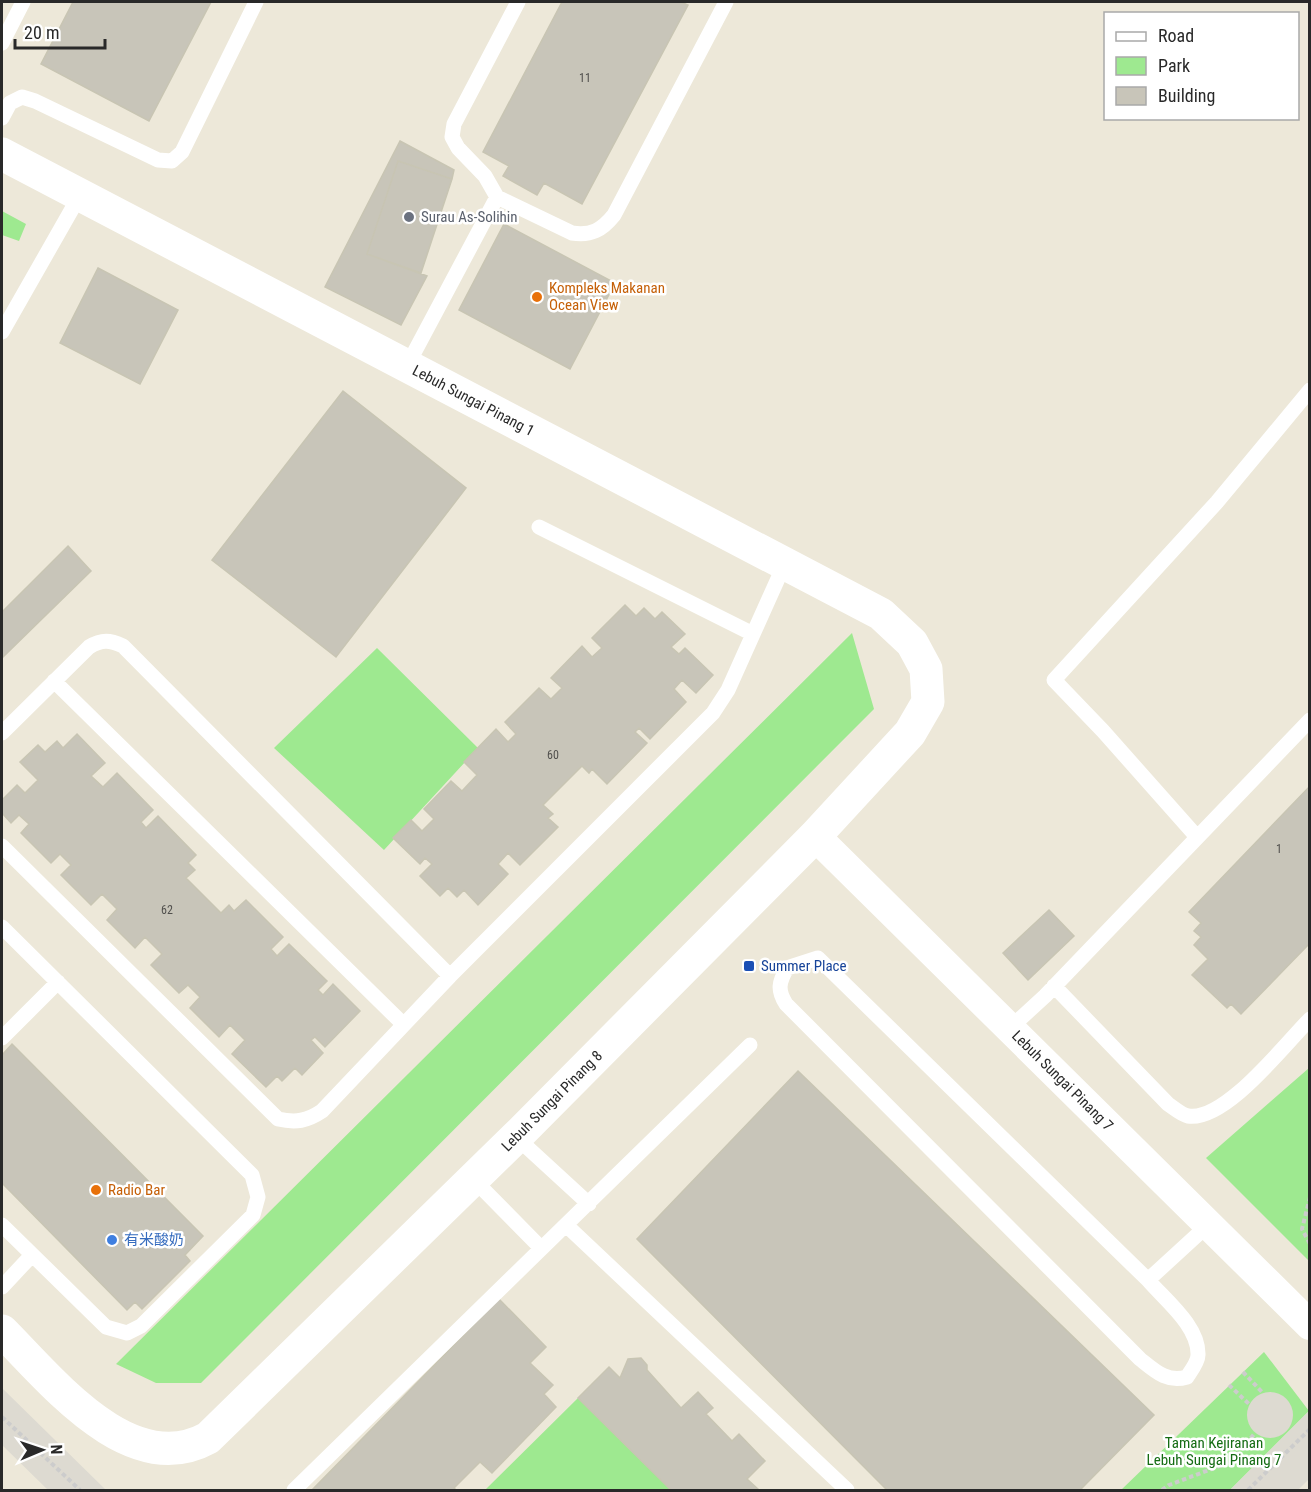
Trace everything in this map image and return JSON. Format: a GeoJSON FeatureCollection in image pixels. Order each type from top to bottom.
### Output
{"type":"FeatureCollection","features":[{"type":"Feature","properties":{"kind":"street","name":"Lebuh Sungai Pinang 1"},"geometry":{"type":"LineString","coordinates":[[2,154],[881,614],[912,643],[926,669]]}},
{"type":"Feature","properties":{"kind":"street","name":"Lebuh Sungai Pinang 8"},"geometry":{"type":"LineString","coordinates":[[2,1330],[80,1409],[112,1430],[137,1443],[161,1449],[179,1449],[208,1438],[516,1137],[815,837],[910,733],[928,702],[926,669]]}},
{"type":"Feature","properties":{"kind":"street","name":"Lebuh Sungai Pinang 7"},"geometry":{"type":"LineString","coordinates":[[815,837],[1310,1325]]}},
{"type":"Feature","properties":{"kind":"lane"},"geometry":{"type":"LineString","coordinates":[[2,43],[23,2]]}},
{"type":"Feature","properties":{"kind":"lane"},"geometry":{"type":"LineString","coordinates":[[2,118],[10,103],[22,97],[35,101],[158,160],[172,161],[182,152],[256,2]]}},
{"type":"Feature","properties":{"kind":"lane"},"geometry":{"type":"LineString","coordinates":[[518,2],[454,124],[452,137],[458,148],[485,176],[497,197],[572,233],[585,236],[606,224],[614,215],[726,2]]}},
{"type":"Feature","properties":{"kind":"lane"},"geometry":{"type":"LineString","coordinates":[[2,332],[80,195]]}},
{"type":"Feature","properties":{"kind":"lane"},"geometry":{"type":"LineString","coordinates":[[407,366],[497,197]]}},
{"type":"Feature","properties":{"kind":"lane"},"geometry":{"type":"LineString","coordinates":[[1197,837],[1103,731],[1054,680],[1217,502],[1310,390]]}},
{"type":"Feature","properties":{"kind":"lane"},"geometry":{"type":"LineString","coordinates":[[539,527],[753,634]]}},
{"type":"Feature","properties":{"kind":"lane"},"geometry":{"type":"LineString","coordinates":[[2,846],[278,1119],[292,1122],[309,1119],[322,1110],[450,976],[712,713],[728,690],[785,563]]}},
{"type":"Feature","properties":{"kind":"lane"},"geometry":{"type":"LineString","coordinates":[[2,734],[89,646],[99,641],[110,640],[123,646],[450,976]]}},
{"type":"Feature","properties":{"kind":"lane"},"geometry":{"type":"LineString","coordinates":[[54,681],[403,1024]]}},
{"type":"Feature","properties":{"kind":"lane"},"geometry":{"type":"LineString","coordinates":[[1009,1029],[1054,986],[1310,720]]}},
{"type":"Feature","properties":{"kind":"lane"},"geometry":{"type":"LineString","coordinates":[[2,927],[252,1175],[258,1197],[253,1215],[141,1326],[126,1333],[106,1327],[2,1225]]}},
{"type":"Feature","properties":{"kind":"lane"},"geometry":{"type":"LineString","coordinates":[[818,958],[1148,1280],[1184,1321],[1195,1341],[1198,1357],[1187,1377],[1179,1379],[1161,1376],[1140,1359],[786,1004],[780,995],[779,982],[787,968],[818,958]]}},
{"type":"Feature","properties":{"kind":"lane"},"geometry":{"type":"LineString","coordinates":[[2,1038],[58,982]]}},
{"type":"Feature","properties":{"kind":"lane"},"geometry":{"type":"LineString","coordinates":[[1054,986],[1168,1104],[1187,1116],[1213,1113],[1232,1100],[1310,1019]]}},
{"type":"Feature","properties":{"kind":"lane"},"geometry":{"type":"LineString","coordinates":[[294,1491],[540,1247],[589,1204],[750,1045]]}},
{"type":"Feature","properties":{"kind":"lane"},"geometry":{"type":"LineString","coordinates":[[516,1137],[589,1204]]}},
{"type":"Feature","properties":{"kind":"lane"},"geometry":{"type":"LineString","coordinates":[[473,1179],[540,1247]]}},
{"type":"Feature","properties":{"kind":"lane"},"geometry":{"type":"LineString","coordinates":[[566,1225],[847,1491]]}},
{"type":"Feature","properties":{"kind":"lane"},"geometry":{"type":"LineString","coordinates":[[1148,1280],[1208,1225]]}},
{"type":"Feature","properties":{"kind":"lane"},"geometry":{"type":"LineString","coordinates":[[2,1287],[32,1255]]}},
{"type":"Feature","properties":{"kind":"path"},"geometry":{"type":"LineString","coordinates":[[1310,1197],[1302,1229],[1310,1244]]}},
{"type":"Feature","properties":{"kind":"path"},"geometry":{"type":"LineString","coordinates":[[1243,1372],[1263,1393]]}},
{"type":"Feature","properties":{"kind":"path"},"geometry":{"type":"LineString","coordinates":[[1228,1385],[1249,1404]]}},
{"type":"Feature","properties":{"kind":"path"},"geometry":{"type":"LineString","coordinates":[[2,1417],[80,1491]]}},
{"type":"Feature","properties":{"kind":"path"},"geometry":{"type":"LineString","coordinates":[[1248,1491],[1310,1429]]}},
{"type":"Feature","properties":{"kind":"path"},"geometry":{"type":"LineString","coordinates":[[1162,1491],[1169,1485],[1225,1464],[1255,1433]]}},
{"type":"Feature","properties":{"kind":"green space"},"geometry":{"type":"Polygon","coordinates":[[[2,211],[26,224],[19,241],[2,235],[2,211]]]}},
{"type":"Feature","properties":{"kind":"green space"},"geometry":{"type":"Polygon","coordinates":[[[852,633],[874,709],[201,1383],[156,1383],[116,1364],[852,633]]]}},
{"type":"Feature","properties":{"kind":"green space"},"geometry":{"type":"Polygon","coordinates":[[[377,648],[478,748],[384,850],[274,748],[377,648]]]}},
{"type":"Feature","properties":{"kind":"green space"},"geometry":{"type":"Polygon","coordinates":[[[1309,1068],[1309,1261],[1206,1158],[1309,1068]]]}},
{"type":"Feature","properties":{"kind":"green space","name":"Taman Kejiranan Lebuh Sungai Pinang 7"},"geometry":{"type":"Polygon","coordinates":[[[1264,1352],[1309,1411],[1230,1490],[1121,1490],[1264,1352]]]}},
{"type":"Feature","properties":{"kind":"green space"},"geometry":{"type":"Polygon","coordinates":[[[578,1398],[671,1490],[485,1490],[578,1398]]]}},
{"type":"Feature","properties":{"kind":"shaded area"},"geometry":{"type":"Polygon","coordinates":[[[2,1388],[106,1490],[48,1490],[2,1445],[2,1388]]]}},
{"type":"Feature","properties":{"kind":"shaded area"},"geometry":{"type":"Polygon","coordinates":[[[1270,1392],[1286,1399],[1293,1415],[1286,1431],[1270,1438],[1254,1431],[1247,1415],[1254,1399],[1270,1392]]]}},
{"type":"Feature","properties":{"kind":"shaded area"},"geometry":{"type":"Polygon","coordinates":[[[1309,1411],[1309,1479],[1298,1490],[1230,1490],[1309,1411]]]}},
{"type":"Feature","properties":{"kind":"building"},"geometry":{"type":"Polygon","coordinates":[[[73,2],[211,2],[149,121],[41,64],[73,2]]]}},
{"type":"Feature","properties":{"kind":"building"},"geometry":{"type":"Polygon","coordinates":[[[562,2],[681,2],[688,5],[582,204],[544,183],[537,195],[503,176],[509,166],[483,152],[562,2]]]}},
{"type":"Feature","properties":{"kind":"building"},"geometry":{"type":"Polygon","coordinates":[[[400,141],[454,170],[452,179],[398,161],[367,254],[427,276],[401,325],[325,287],[400,141]]]}},
{"type":"Feature","properties":{"kind":"building","name":"Surau As-Solihin"},"geometry":{"type":"Polygon","coordinates":[[[398,161],[452,179],[421,273],[367,254],[398,161]]]}},
{"type":"Feature","properties":{"kind":"building","name":"Kompleks Makanan Ocean View"},"geometry":{"type":"Polygon","coordinates":[[[504,224],[615,283],[570,369],[459,310],[504,224]]]}},
{"type":"Feature","properties":{"kind":"building"},"geometry":{"type":"Polygon","coordinates":[[[98,268],[178,310],[140,384],[60,343],[98,268]]]}},
{"type":"Feature","properties":{"kind":"building"},"geometry":{"type":"Polygon","coordinates":[[[343,391],[466,488],[336,657],[212,560],[343,391]]]}},
{"type":"Feature","properties":{"kind":"building"},"geometry":{"type":"Polygon","coordinates":[[[68,546],[91,571],[2,658],[2,612],[68,546]]]}},
{"type":"Feature","properties":{"kind":"building"},"geometry":{"type":"Polygon","coordinates":[[[625,605],[636,616],[644,608],[655,619],[662,612],[685,634],[671,647],[679,654],[685,648],[713,675],[696,693],[682,680],[674,689],[686,702],[650,739],[639,728],[635,732],[647,743],[607,784],[592,769],[589,773],[582,766],[543,805],[553,814],[548,818],[558,827],[520,865],[508,853],[498,864],[508,874],[478,905],[464,890],[457,897],[448,888],[440,896],[420,876],[432,864],[425,858],[420,864],[393,838],[411,820],[422,831],[434,819],[424,809],[451,781],[462,791],[477,775],[464,762],[496,729],[508,742],[516,734],[505,722],[539,688],[551,699],[562,688],[551,678],[582,646],[592,657],[602,648],[592,638],[625,605]]]}},
{"type":"Feature","properties":{"kind":"building"},"geometry":{"type":"Polygon","coordinates":[[[77,734],[105,763],[91,776],[103,787],[117,773],[153,810],[141,822],[146,828],[158,816],[196,855],[188,863],[195,870],[186,878],[221,913],[229,905],[234,911],[246,900],[283,937],[271,949],[277,956],[289,944],[327,981],[318,990],[323,995],[333,984],[360,1011],[325,1047],[315,1037],[311,1040],[323,1053],[302,1075],[295,1068],[282,1081],[277,1076],[266,1087],[232,1054],[245,1040],[230,1025],[219,1037],[190,1008],[200,997],[188,985],[179,993],[151,965],[162,954],[145,937],[135,948],[107,920],[117,909],[102,894],[91,905],[61,875],[71,865],[60,854],[51,863],[21,833],[29,824],[19,815],[11,823],[2,813],[2,800],[17,785],[25,793],[38,780],[20,762],[38,745],[45,752],[57,741],[63,748],[77,734]]]}},
{"type":"Feature","properties":{"kind":"building"},"geometry":{"type":"Polygon","coordinates":[[[1310,786],[1310,943],[1241,1014],[1231,1004],[1227,1008],[1192,975],[1208,959],[1194,945],[1201,937],[1194,931],[1201,923],[1189,912],[1310,786]]]}},
{"type":"Feature","properties":{"kind":"building"},"geometry":{"type":"Polygon","coordinates":[[[1049,910],[1074,936],[1028,980],[1003,953],[1049,910]]]}},
{"type":"Feature","properties":{"kind":"building"},"geometry":{"type":"Polygon","coordinates":[[[12,1044],[203,1236],[185,1255],[190,1261],[142,1309],[135,1302],[127,1310],[2,1183],[2,1055],[12,1044]]]}},
{"type":"Feature","properties":{"kind":"building"},"geometry":{"type":"Polygon","coordinates":[[[798,1071],[1154,1415],[1080,1490],[887,1490],[637,1239],[798,1071]]]}},
{"type":"Feature","properties":{"kind":"building"},"geometry":{"type":"Polygon","coordinates":[[[499,1299],[546,1347],[530,1363],[553,1385],[544,1394],[556,1407],[492,1473],[480,1462],[454,1488],[456,1490],[312,1490],[499,1299]]]}},
{"type":"Feature","properties":{"kind":"building"},"geometry":{"type":"Polygon","coordinates":[[[641,1358],[647,1365],[647,1370],[681,1408],[698,1392],[713,1408],[706,1414],[732,1441],[739,1434],[765,1461],[747,1479],[759,1490],[671,1490],[578,1398],[609,1367],[620,1378],[628,1359],[641,1358]]]}},
{"type":"Feature","properties":{"kind":"place","name":"Surau As-Solihin"},"geometry":{"type":"Point","coordinates":[409,217]}},
{"type":"Feature","properties":{"kind":"place","name":"Kompleks Makanan Ocean View"},"geometry":{"type":"Point","coordinates":[537,297]}},
{"type":"Feature","properties":{"kind":"place","name":"Summer Place"},"geometry":{"type":"Point","coordinates":[749,966]}},
{"type":"Feature","properties":{"kind":"place","name":"Radio Bar"},"geometry":{"type":"Point","coordinates":[96,1190]}},
{"type":"Feature","properties":{"kind":"place","name":"有米酸奶"},"geometry":{"type":"Point","coordinates":[112,1240]}}]}
